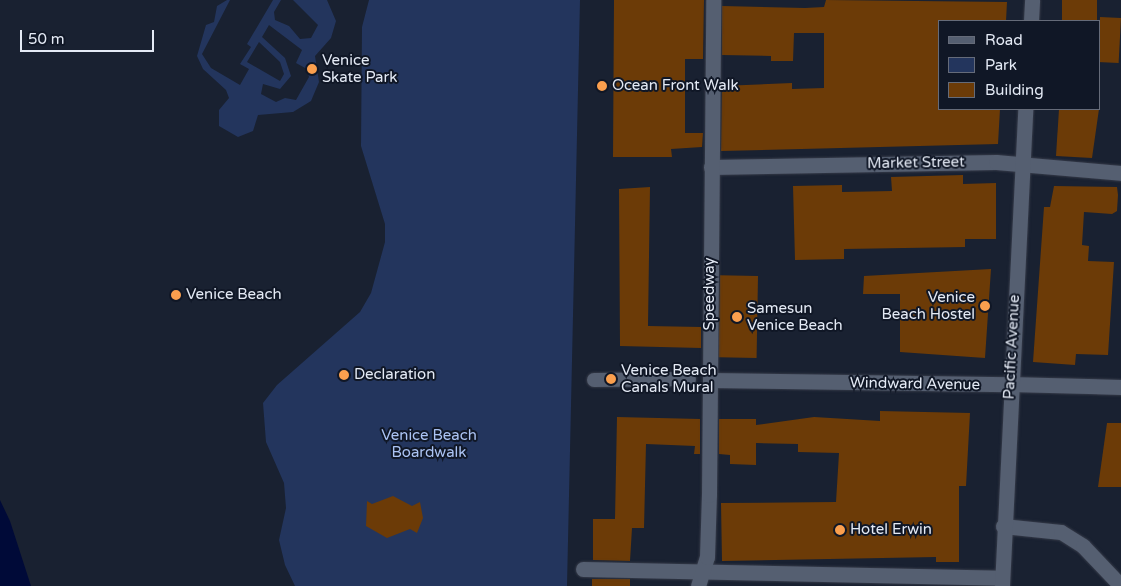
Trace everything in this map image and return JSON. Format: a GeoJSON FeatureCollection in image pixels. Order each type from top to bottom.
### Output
{"type":"FeatureCollection","features":[{"type":"Feature","properties":{"kind":"street","name":"Speedway"},"geometry":{"type":"LineString","coordinates":[[700,580],[707,557],[713,0]]}},
{"type":"Feature","properties":{"kind":"street"},"geometry":{"type":"LineString","coordinates":[[1031,20],[1032,0]]}},
{"type":"Feature","properties":{"kind":"street","name":"Pacific Avenue"},"geometry":{"type":"LineString","coordinates":[[1002,582],[1009,384],[1026,110]]}},
{"type":"Feature","properties":{"kind":"street","name":"Market Street"},"geometry":{"type":"LineString","coordinates":[[711,168],[996,162],[1121,174]]}},
{"type":"Feature","properties":{"kind":"street"},"geometry":{"type":"LineString","coordinates":[[594,380],[689,379]]}},
{"type":"Feature","properties":{"kind":"street","name":"Windward Avenue"},"geometry":{"type":"LineString","coordinates":[[710,380],[1121,387]]}},
{"type":"Feature","properties":{"kind":"street"},"geometry":{"type":"LineString","coordinates":[[1003,526],[1061,532],[1084,546],[1121,586]]}},
{"type":"Feature","properties":{"kind":"street"},"geometry":{"type":"LineString","coordinates":[[583,569],[700,580],[1002,582]]}},
{"type":"Feature","properties":{"kind":"green space","name":"Venice Skate Park"},"geometry":{"type":"Polygon","coordinates":[[[230,0],[202,54],[211,68],[240,85],[249,69],[240,64],[251,47],[247,44],[273,0],[281,0],[274,12],[275,20],[289,26],[300,39],[311,38],[318,25],[293,0],[327,0],[336,21],[331,38],[315,56],[319,82],[311,101],[293,112],[258,115],[253,131],[238,137],[219,126],[219,110],[229,98],[226,90],[203,69],[197,56],[206,25],[214,22],[217,6],[230,0]],[[269,25],[262,37],[285,58],[291,76],[280,89],[263,84],[261,94],[276,102],[285,98],[296,100],[309,77],[307,69],[296,63],[302,50],[269,25]],[[259,42],[247,62],[280,81],[284,74],[280,62],[259,42]]]}},
{"type":"Feature","properties":{"kind":"green space","name":"Venice Beach Boardwalk"},"geometry":{"type":"Polygon","coordinates":[[[369,0],[580,0],[567,586],[295,586],[285,565],[279,540],[286,508],[284,483],[266,442],[263,403],[277,385],[360,312],[371,293],[385,242],[385,224],[361,146],[362,27],[369,0]]]}},
{"type":"Feature","properties":{"kind":"shaded area"},"geometry":{"type":"Polygon","coordinates":[[[0,500],[10,521],[31,586],[0,586],[0,500]]]}},
{"type":"Feature","properties":{"kind":"building"},"geometry":{"type":"Polygon","coordinates":[[[614,0],[704,0],[703,59],[685,59],[685,133],[703,133],[702,147],[671,149],[672,157],[613,157],[614,0]]]}},
{"type":"Feature","properties":{"kind":"building"},"geometry":{"type":"Polygon","coordinates":[[[826,0],[1007,2],[1006,20],[938,20],[938,110],[1000,110],[998,144],[721,151],[722,86],[792,83],[792,89],[824,88],[824,33],[794,33],[793,61],[771,61],[771,56],[722,55],[722,6],[824,7],[826,0]]]}},
{"type":"Feature","properties":{"kind":"building"},"geometry":{"type":"Polygon","coordinates":[[[1062,0],[1097,0],[1097,20],[1062,20],[1062,0]]]}},
{"type":"Feature","properties":{"kind":"building"},"geometry":{"type":"Polygon","coordinates":[[[1100,17],[1121,18],[1119,63],[1101,62],[1100,17]]]}},
{"type":"Feature","properties":{"kind":"building"},"geometry":{"type":"Polygon","coordinates":[[[1059,110],[1099,110],[1092,158],[1056,156],[1059,110]]]}},
{"type":"Feature","properties":{"kind":"building"},"geometry":{"type":"Polygon","coordinates":[[[963,175],[963,184],[996,183],[996,239],[965,239],[965,247],[844,249],[844,259],[795,260],[793,186],[842,185],[842,192],[892,191],[891,177],[963,175]]]}},
{"type":"Feature","properties":{"kind":"building"},"geometry":{"type":"Polygon","coordinates":[[[1054,186],[1117,187],[1118,195],[1117,211],[1112,214],[1084,212],[1082,245],[1089,246],[1088,261],[1114,262],[1108,355],[1076,354],[1075,365],[1033,362],[1044,207],[1050,207],[1054,186]]]}},
{"type":"Feature","properties":{"kind":"building"},"geometry":{"type":"Polygon","coordinates":[[[650,187],[648,326],[701,327],[701,348],[620,346],[619,189],[650,187]]]}},
{"type":"Feature","properties":{"kind":"building"},"geometry":{"type":"Polygon","coordinates":[[[991,269],[985,358],[900,352],[900,294],[863,294],[864,276],[991,269]]]}},
{"type":"Feature","properties":{"kind":"building","name":"Samesun Venice Beach"},"geometry":{"type":"Polygon","coordinates":[[[720,275],[758,276],[757,358],[719,357],[720,275]]]}},
{"type":"Feature","properties":{"kind":"building"},"geometry":{"type":"Polygon","coordinates":[[[880,411],[970,413],[966,486],[959,486],[959,562],[936,562],[936,557],[722,561],[721,503],[836,502],[839,453],[798,452],[798,444],[756,443],[756,465],[730,464],[730,455],[719,454],[719,419],[756,419],[756,425],[814,417],[880,421],[880,411]]]}},
{"type":"Feature","properties":{"kind":"building"},"geometry":{"type":"Polygon","coordinates":[[[617,417],[700,419],[700,454],[694,454],[695,446],[646,444],[644,528],[632,528],[630,561],[593,560],[593,519],[615,519],[617,417]]]}},
{"type":"Feature","properties":{"kind":"building"},"geometry":{"type":"Polygon","coordinates":[[[1107,423],[1121,423],[1121,487],[1098,487],[1107,423]]]}},
{"type":"Feature","properties":{"kind":"building"},"geometry":{"type":"Polygon","coordinates":[[[393,496],[412,506],[420,502],[423,518],[417,533],[410,529],[387,538],[366,526],[367,501],[372,504],[393,496]]]}},
{"type":"Feature","properties":{"kind":"building"},"geometry":{"type":"Polygon","coordinates":[[[592,579],[630,579],[630,586],[592,586],[592,579]]]}},
{"type":"Feature","properties":{"kind":"place","name":"Venice Skate Park"},"geometry":{"type":"Point","coordinates":[312,69]}},
{"type":"Feature","properties":{"kind":"place","name":"Ocean Front Walk"},"geometry":{"type":"Point","coordinates":[602,86]}},
{"type":"Feature","properties":{"kind":"place","name":"Venice Beach"},"geometry":{"type":"Point","coordinates":[176,295]}},
{"type":"Feature","properties":{"kind":"place","name":"Venice Beach Hostel"},"geometry":{"type":"Point","coordinates":[985,306]}},
{"type":"Feature","properties":{"kind":"place","name":"Samesun Venice Beach"},"geometry":{"type":"Point","coordinates":[737,317]}},
{"type":"Feature","properties":{"kind":"place","name":"Declaration"},"geometry":{"type":"Point","coordinates":[344,375]}},
{"type":"Feature","properties":{"kind":"place","name":"Venice Beach Canals Mural"},"geometry":{"type":"Point","coordinates":[611,379]}},
{"type":"Feature","properties":{"kind":"place","name":"Hotel Erwin"},"geometry":{"type":"Point","coordinates":[840,530]}}]}
